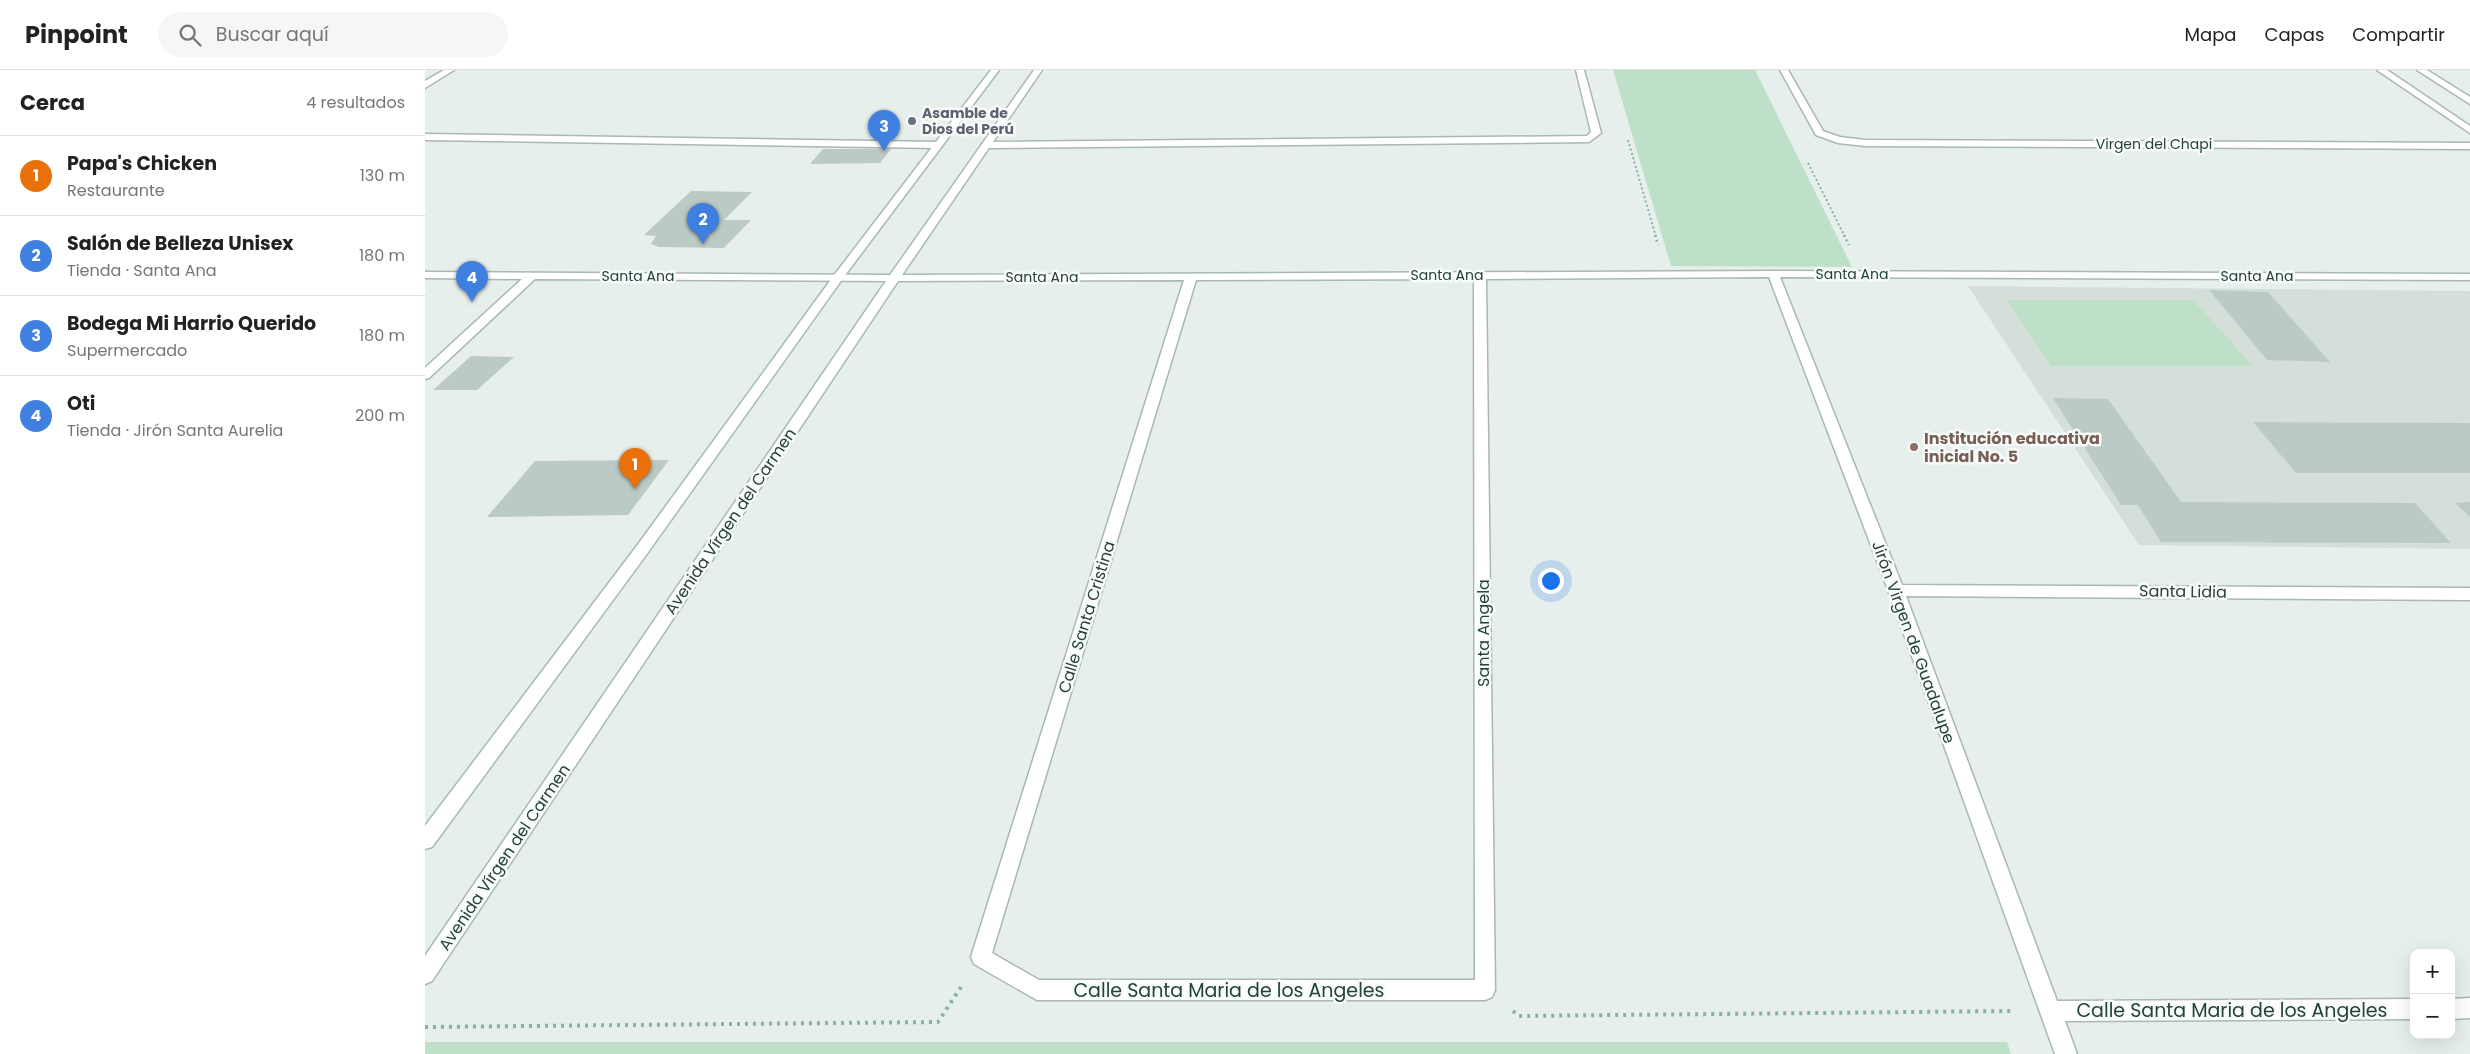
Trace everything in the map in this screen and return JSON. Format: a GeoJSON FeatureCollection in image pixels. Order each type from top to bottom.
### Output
{"type":"FeatureCollection","features":[{"type":"Feature","properties":{"kind":"street"},"geometry":{"type":"LineString","coordinates":[[425,85],[450,70]]}},
{"type":"Feature","properties":{"kind":"street"},"geometry":{"type":"LineString","coordinates":[[425,841],[644,547],[839,276],[995,70]]}},
{"type":"Feature","properties":{"kind":"street","name":"Avenida Vírgen del Carmen"},"geometry":{"type":"LineString","coordinates":[[425,974],[894,278],[1038,70]]}},
{"type":"Feature","properties":{"kind":"street"},"geometry":{"type":"LineString","coordinates":[[986,145],[1589,139],[1596,133],[1580,70]]}},
{"type":"Feature","properties":{"kind":"street","name":"Virgen del Chapi"},"geometry":{"type":"LineString","coordinates":[[1784,70],[1819,133],[1838,140],[1875,143],[2470,146]]}},
{"type":"Feature","properties":{"kind":"street"},"geometry":{"type":"LineString","coordinates":[[2381,70],[2470,130]]}},
{"type":"Feature","properties":{"kind":"street"},"geometry":{"type":"LineString","coordinates":[[2421,70],[2470,101]]}},
{"type":"Feature","properties":{"kind":"street"},"geometry":{"type":"LineString","coordinates":[[425,137],[938,145]]}},
{"type":"Feature","properties":{"kind":"street","name":"Santa Ana"},"geometry":{"type":"LineString","coordinates":[[425,275],[839,276],[894,278],[1667,274],[2470,277]]}},
{"type":"Feature","properties":{"kind":"street","name":"Jirón Virgen de Guadalupe"},"geometry":{"type":"LineString","coordinates":[[1773,274],[1896,590],[2066,1054]]}},
{"type":"Feature","properties":{"kind":"street","name":"Santa Angela"},"geometry":{"type":"LineString","coordinates":[[1480,275],[1485,990]]}},
{"type":"Feature","properties":{"kind":"street"},"geometry":{"type":"LineString","coordinates":[[425,375],[533,276]]}},
{"type":"Feature","properties":{"kind":"street","name":"Calle Santa Cristina"},"geometry":{"type":"LineString","coordinates":[[981,957],[1191,277]]}},
{"type":"Feature","properties":{"kind":"street","name":"Santa Lidia"},"geometry":{"type":"LineString","coordinates":[[1896,590],[2470,594]]}},
{"type":"Feature","properties":{"kind":"street","name":"Calle Santa Maria de los Angeles"},"geometry":{"type":"LineString","coordinates":[[981,957],[1037,990],[1485,990]]}},
{"type":"Feature","properties":{"kind":"street"},"geometry":{"type":"LineString","coordinates":[[2455,1008],[2470,1008]]}},
{"type":"Feature","properties":{"kind":"street","name":"Calle Santa Maria de los Angeles"},"geometry":{"type":"LineString","coordinates":[[2050,1011],[2410,1009]]}},
{"type":"Feature","properties":{"kind":"path"},"geometry":{"type":"LineString","coordinates":[[1627,135],[1667,274]]}},
{"type":"Feature","properties":{"kind":"path"},"geometry":{"type":"LineString","coordinates":[[1807,159],[1863,274]]}},
{"type":"Feature","properties":{"kind":"path"},"geometry":{"type":"LineString","coordinates":[[425,1027],[938,1022],[981,957]]}},
{"type":"Feature","properties":{"kind":"path"},"geometry":{"type":"LineString","coordinates":[[1485,990],[1519,1016],[2050,1011]]}},
{"type":"Feature","properties":{"kind":"shaded area"},"geometry":{"type":"Polygon","coordinates":[[[1968,286],[2470,291],[2470,549],[2139,545],[1968,286]]]}},
{"type":"Feature","properties":{"kind":"green space"},"geometry":{"type":"Polygon","coordinates":[[[1613,70],[1755,70],[1852,267],[1671,266],[1613,70]]]}},
{"type":"Feature","properties":{"kind":"green space"},"geometry":{"type":"Polygon","coordinates":[[[2006,300],[2193,300],[2253,366],[2051,366],[2006,300]]]}},
{"type":"Feature","properties":{"kind":"green space"},"geometry":{"type":"Polygon","coordinates":[[[425,1042],[2007,1042],[2011,1054],[425,1054],[425,1042]]]}},
{"type":"Feature","properties":{"kind":"building"},"geometry":{"type":"Polygon","coordinates":[[[823,149],[891,149],[880,163],[810,164],[823,149]]]}},
{"type":"Feature","properties":{"kind":"building"},"geometry":{"type":"Polygon","coordinates":[[[691,191],[752,192],[724,220],[751,220],[724,248],[659,247],[651,244],[656,236],[644,235],[691,191]]]}},
{"type":"Feature","properties":{"kind":"building"},"geometry":{"type":"Polygon","coordinates":[[[2209,290],[2268,292],[2330,362],[2267,360],[2209,290]]]}},
{"type":"Feature","properties":{"kind":"building"},"geometry":{"type":"Polygon","coordinates":[[[471,356],[514,357],[477,390],[433,390],[471,356]]]}},
{"type":"Feature","properties":{"kind":"building"},"geometry":{"type":"Polygon","coordinates":[[[2053,398],[2108,399],[2181,502],[2415,503],[2451,543],[2161,542],[2138,505],[2121,505],[2053,398]]]}},
{"type":"Feature","properties":{"kind":"building"},"geometry":{"type":"Polygon","coordinates":[[[2253,422],[2470,423],[2470,473],[2296,473],[2253,422]]]}},
{"type":"Feature","properties":{"kind":"building"},"geometry":{"type":"Polygon","coordinates":[[[669,460],[628,515],[487,517],[535,461],[669,460]]]}},
{"type":"Feature","properties":{"kind":"building"},"geometry":{"type":"Polygon","coordinates":[[[2470,502],[2470,517],[2455,503],[2470,502]]]}},
{"type":"Feature","properties":{"kind":"place","name":"Asamble de Dios del Perú"},"geometry":{"type":"Point","coordinates":[912,121]}},
{"type":"Feature","properties":{"kind":"place","name":"Bodega Mi Harrio Querido"},"geometry":{"type":"Point","coordinates":[884,151]}},
{"type":"Feature","properties":{"kind":"place","name":"Salón de Belleza Unisex"},"geometry":{"type":"Point","coordinates":[703,244]}},
{"type":"Feature","properties":{"kind":"place","name":"Oti"},"geometry":{"type":"Point","coordinates":[472,302]}},
{"type":"Feature","properties":{"kind":"place","name":"Institución educativa inicial No. 5"},"geometry":{"type":"Point","coordinates":[1914,447]}},
{"type":"Feature","properties":{"kind":"place","name":"Papa's Chicken"},"geometry":{"type":"Point","coordinates":[635,489]}}]}
